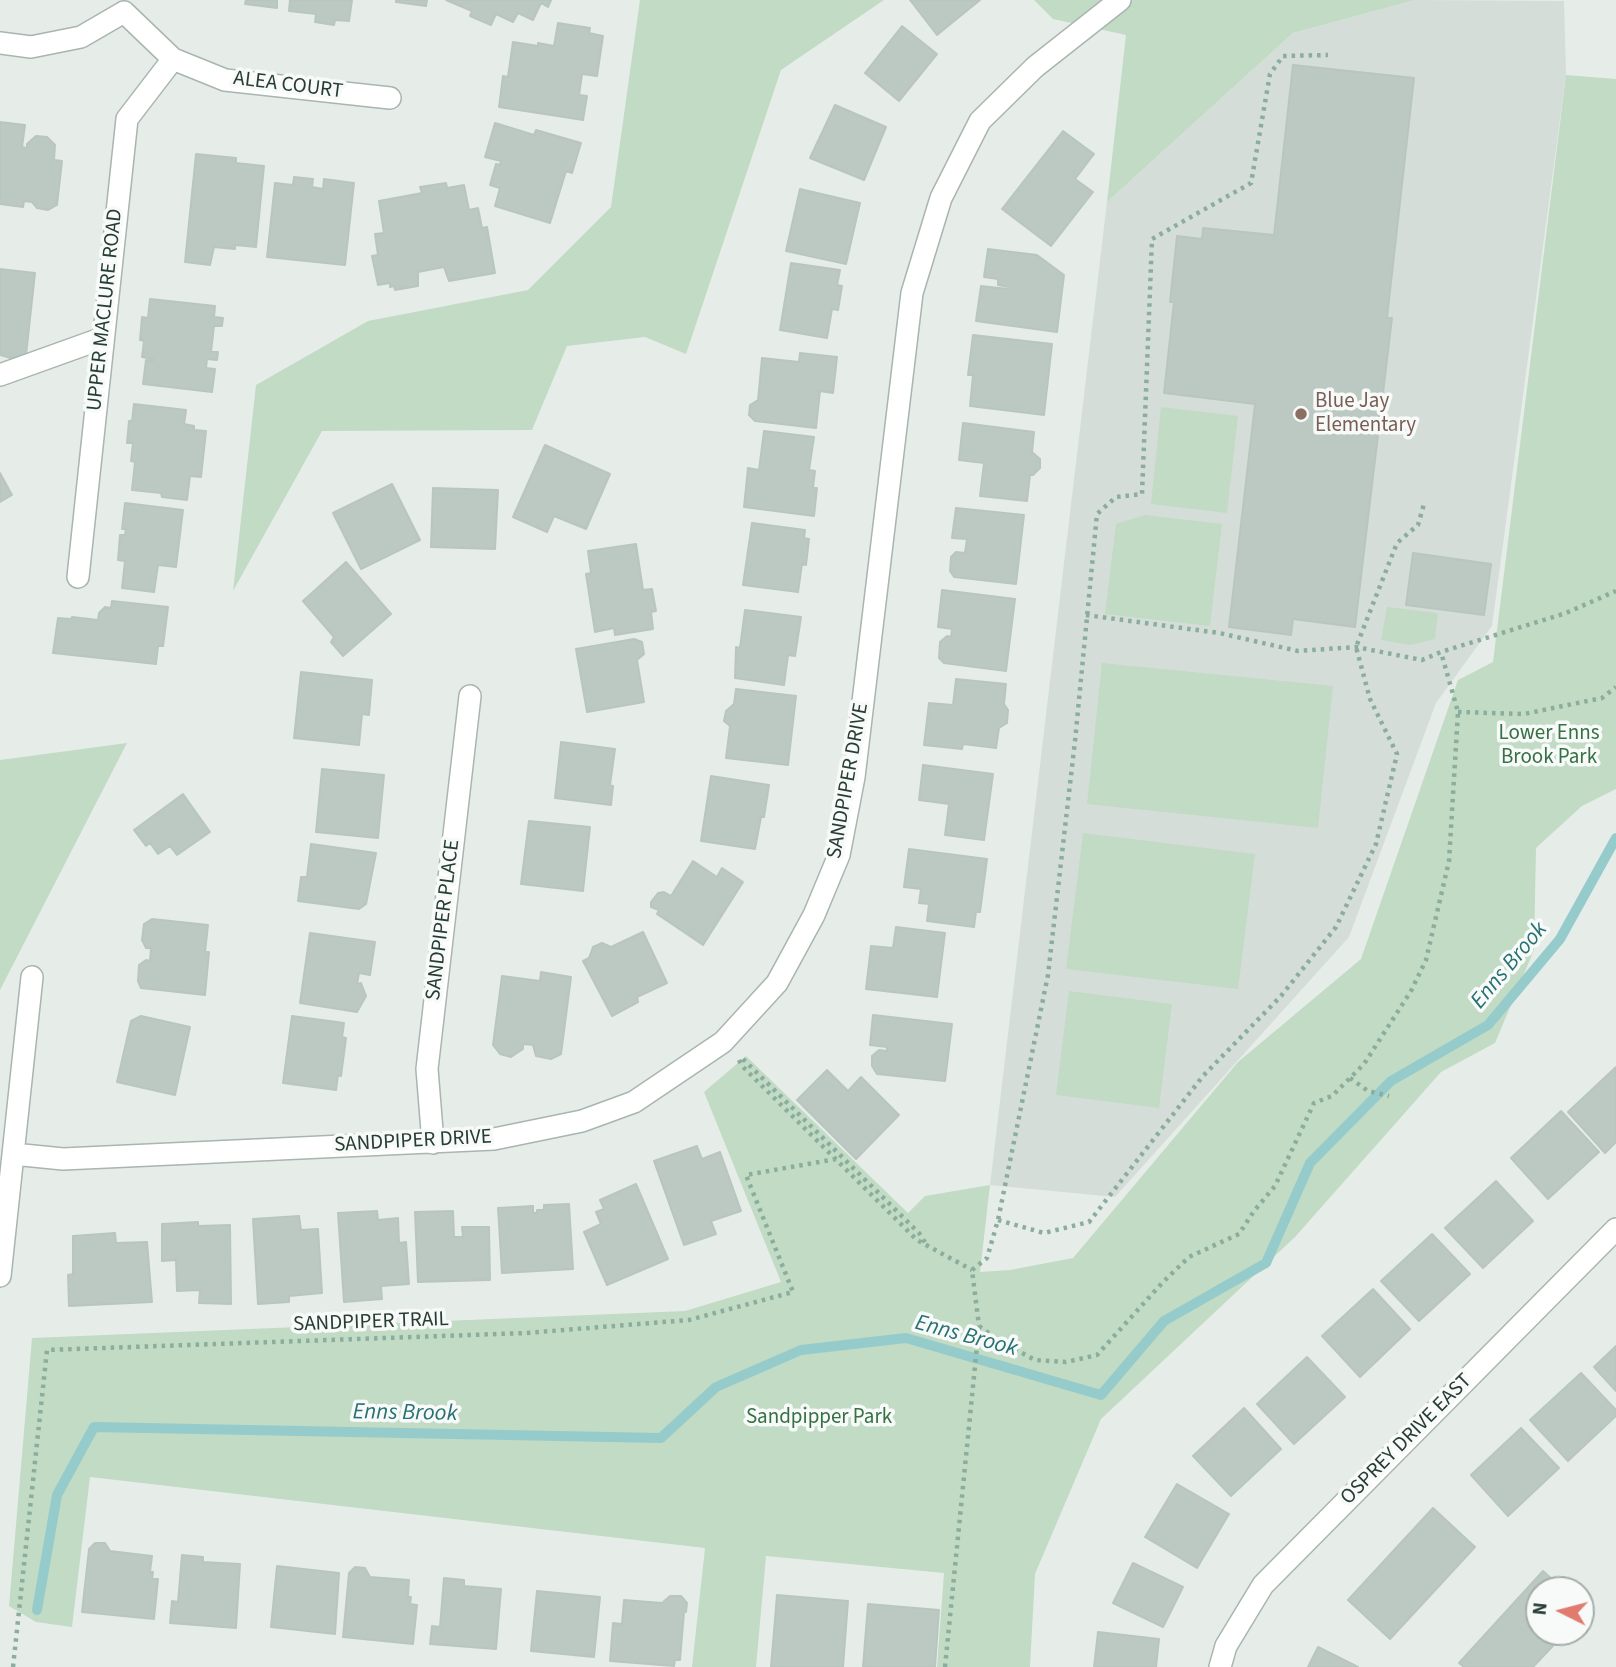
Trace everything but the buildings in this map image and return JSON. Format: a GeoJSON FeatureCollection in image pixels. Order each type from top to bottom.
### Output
{"type":"FeatureCollection","features":[{"type":"Feature","properties":{"kind":"street","name":"SANDPIPER DRIVE"},"geometry":{"type":"LineString","coordinates":[[13,1154],[63,1158],[494,1139],[582,1121],[634,1102],[723,1042],[777,983],[814,915],[839,855],[854,777],[912,293],[941,198],[980,121],[1035,67],[1120,0]]}},
{"type":"Feature","properties":{"kind":"street"},"geometry":{"type":"LineString","coordinates":[[0,44],[31,47],[80,37],[127,6]]}},
{"type":"Feature","properties":{"kind":"street","name":"ALEA COURT"},"geometry":{"type":"LineString","coordinates":[[127,6],[173,59],[226,80],[390,98]]}},
{"type":"Feature","properties":{"kind":"street","name":"UPPER MACLURE ROAD"},"geometry":{"type":"LineString","coordinates":[[78,577],[127,119],[173,59]]}},
{"type":"Feature","properties":{"kind":"street"},"geometry":{"type":"LineString","coordinates":[[0,375],[103,338]]}},
{"type":"Feature","properties":{"kind":"street","name":"SANDPIPER PLACE"},"geometry":{"type":"LineString","coordinates":[[433,1143],[427,1069],[470,696]]}},
{"type":"Feature","properties":{"kind":"street"},"geometry":{"type":"LineString","coordinates":[[0,1276],[32,977]]}},
{"type":"Feature","properties":{"kind":"street","name":"OSPREY DRIVE EAST"},"geometry":{"type":"LineString","coordinates":[[1220,1667],[1227,1646],[1263,1585],[1616,1229]]}},
{"type":"Feature","properties":{"kind":"path"},"geometry":{"type":"LineString","coordinates":[[972,1270],[987,1258],[998,1220],[1048,975],[1075,741],[1097,514],[1116,497],[1142,494],[1152,239],[1251,183],[1270,74],[1283,56],[1328,55]]}},
{"type":"Feature","properties":{"kind":"path"},"geometry":{"type":"LineString","coordinates":[[998,1220],[1044,1233],[1089,1222],[1203,1076],[1281,996],[1336,927],[1376,844],[1397,754],[1370,699],[1356,647],[1397,542],[1418,524],[1424,504]]}},
{"type":"Feature","properties":{"kind":"path"},"geometry":{"type":"LineString","coordinates":[[1086,615],[1219,633],[1298,651],[1356,647],[1422,660],[1566,613],[1616,592]]}},
{"type":"Feature","properties":{"kind":"path"},"geometry":{"type":"LineString","coordinates":[[979,1326],[998,1340],[1035,1360],[1066,1362],[1097,1355],[1163,1282],[1189,1258],[1239,1234],[1275,1186],[1314,1103],[1332,1096],[1364,1064],[1411,991],[1426,960],[1449,861],[1458,712],[1441,652]]}},
{"type":"Feature","properties":{"kind":"path"},"geometry":{"type":"LineString","coordinates":[[1458,712],[1524,714],[1602,698],[1616,687]]}},
{"type":"Feature","properties":{"kind":"path"},"geometry":{"type":"LineString","coordinates":[[926,1245],[919,1233],[747,1061],[738,1056],[742,1066],[917,1240],[926,1245],[972,1270]]}},
{"type":"Feature","properties":{"kind":"path"},"geometry":{"type":"LineString","coordinates":[[1350,1078],[1368,1091],[1389,1096]]}},
{"type":"Feature","properties":{"kind":"path","name":"SANDPIPER TRAIL"},"geometry":{"type":"LineString","coordinates":[[13,1667],[47,1350],[526,1333],[689,1320],[793,1292],[746,1175],[836,1159]]}},
{"type":"Feature","properties":{"kind":"path"},"geometry":{"type":"LineString","coordinates":[[945,1667],[979,1326],[972,1270]]}},
{"type":"Feature","properties":{"kind":"shaded area","name":"Blue Jay Elementary"},"geometry":{"type":"Polygon","coordinates":[[[1415,0],[1564,1],[1566,75],[1492,626],[1436,703],[1349,937],[1115,1197],[990,1185],[1107,202],[1293,33],[1415,0]]]}},
{"type":"Feature","properties":{"kind":"green space"},"geometry":{"type":"Polygon","coordinates":[[[640,0],[884,0],[781,70],[686,354],[645,337],[567,346],[532,430],[322,431],[233,591],[256,385],[368,321],[528,290],[611,207],[640,0]]]}},
{"type":"Feature","properties":{"kind":"green space"},"geometry":{"type":"Polygon","coordinates":[[[1034,0],[1415,0],[1293,33],[1107,202],[1126,35],[1053,19],[1034,0]]]}},
{"type":"Feature","properties":{"kind":"green space"},"geometry":{"type":"Polygon","coordinates":[[[1566,75],[1616,79],[1616,789],[1582,806],[1536,848],[1534,950],[1495,1043],[1441,1072],[1295,1237],[1101,1419],[1035,1574],[1030,1667],[937,1667],[944,1573],[766,1556],[756,1667],[692,1667],[705,1548],[90,1477],[72,1627],[36,1622],[9,1606],[32,1338],[685,1311],[781,1282],[704,1092],[746,1056],[908,1213],[925,1196],[990,1185],[980,1272],[1010,1270],[1073,1258],[1238,1062],[1361,959],[1458,680],[1493,662],[1566,75]]]}},
{"type":"Feature","properties":{"kind":"green space"},"geometry":{"type":"Polygon","coordinates":[[[1161,407],[1238,416],[1227,513],[1151,504],[1161,407]]]}},
{"type":"Feature","properties":{"kind":"green space"},"geometry":{"type":"Polygon","coordinates":[[[1145,515],[1222,524],[1210,626],[1105,614],[1116,524],[1145,515]]]}},
{"type":"Feature","properties":{"kind":"green space"},"geometry":{"type":"Polygon","coordinates":[[[1387,607],[1438,613],[1435,639],[1411,645],[1381,640],[1387,607]]]}},
{"type":"Feature","properties":{"kind":"green space"},"geometry":{"type":"Polygon","coordinates":[[[1102,663],[1333,686],[1318,828],[1087,804],[1102,663]]]}},
{"type":"Feature","properties":{"kind":"green space"},"geometry":{"type":"Polygon","coordinates":[[[127,743],[0,990],[0,760],[127,743]]]}},
{"type":"Feature","properties":{"kind":"green space"},"geometry":{"type":"Polygon","coordinates":[[[1083,833],[1255,854],[1238,989],[1066,969],[1083,833]]]}},
{"type":"Feature","properties":{"kind":"green space"},"geometry":{"type":"Polygon","coordinates":[[[1069,991],[1172,1004],[1159,1108],[1056,1095],[1069,991]]]}},
{"type":"Feature","properties":{"kind":"waterway","name":"Enns Brook"},"geometry":{"type":"LineString","coordinates":[[37,1610],[57,1495],[94,1427],[661,1438],[716,1387],[801,1350],[906,1338],[1101,1395],[1164,1321],[1266,1263],[1310,1163],[1391,1081],[1488,1025],[1560,939],[1616,838]]}},
{"type":"Feature","properties":{"kind":"place","name":"Blue Jay Elementary"},"geometry":{"type":"Point","coordinates":[1301,414]}},
{"type":"Feature","properties":{"kind":"park label","name":"Lower Enns Brook Park"},"geometry":{"type":"Point","coordinates":[1549,746]}},
{"type":"Feature","properties":{"kind":"park label","name":"Sandpipper Park"},"geometry":{"type":"Point","coordinates":[819,1418]}}]}
